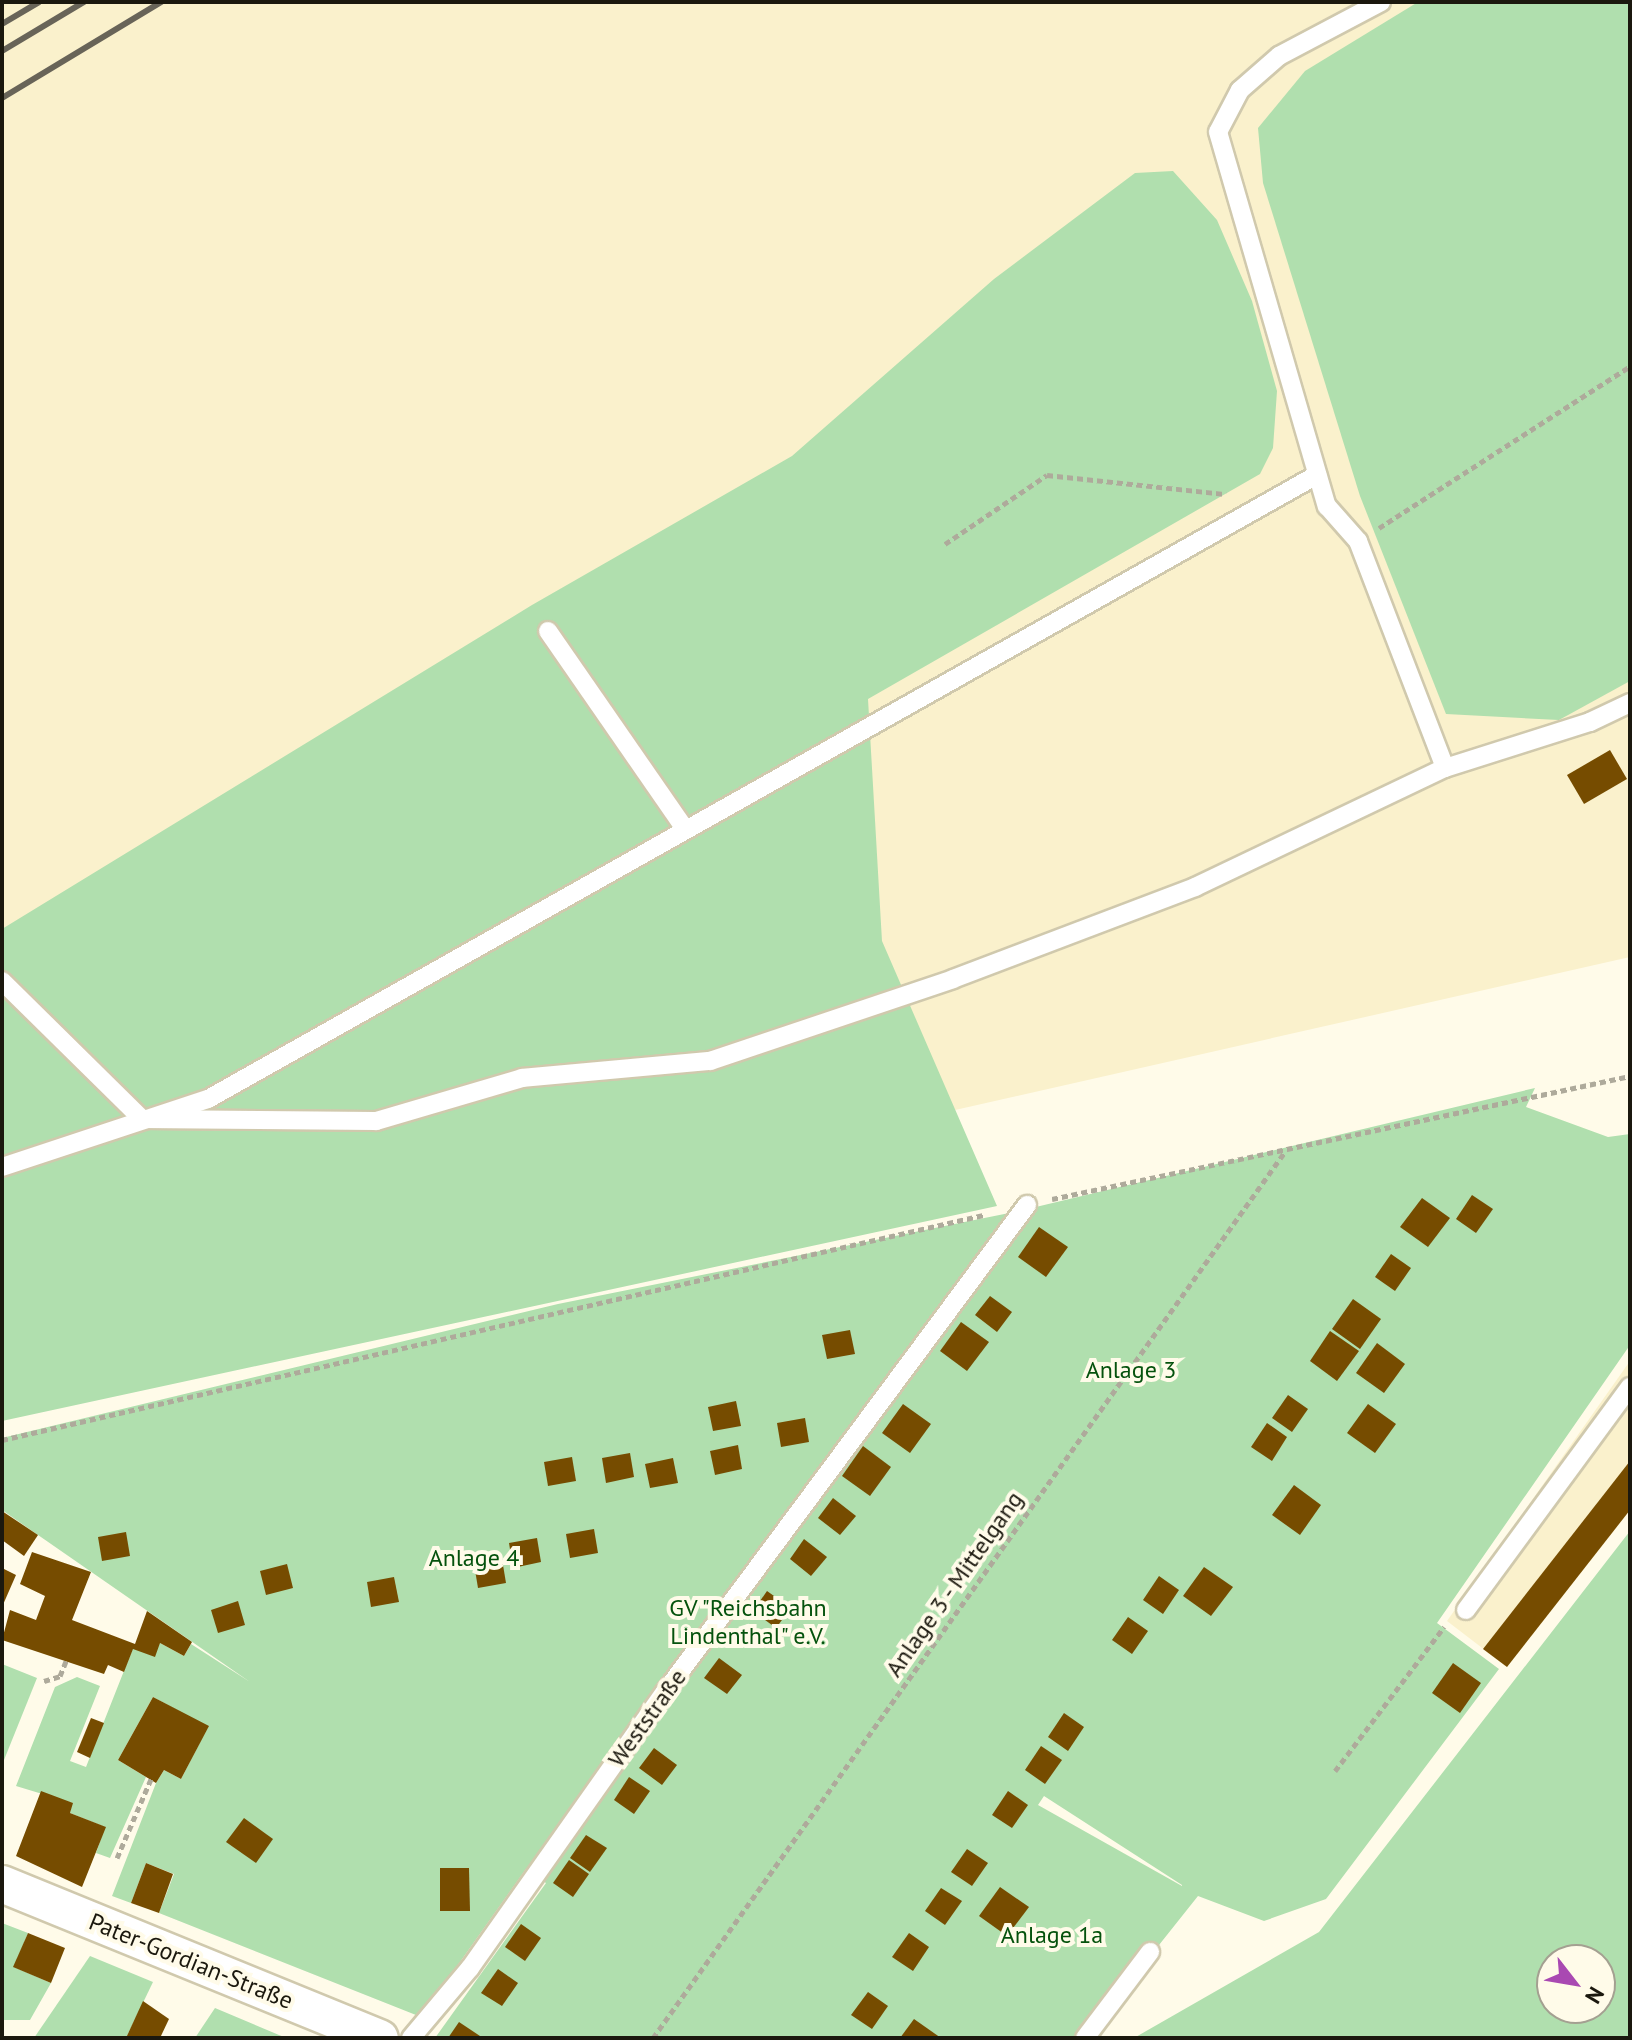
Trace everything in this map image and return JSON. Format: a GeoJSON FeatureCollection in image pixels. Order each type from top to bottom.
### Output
{"type":"FeatureCollection","features":[{"type":"Feature","properties":{"kind":"street","name":"Pater-Gordian-Straße"},"geometry":{"type":"LineString","coordinates":[[2,1884],[380,2038]]}},
{"type":"Feature","properties":{"kind":"lane"},"geometry":{"type":"LineString","coordinates":[[1381,2],[1279,56],[1240,90],[1218,132],[1327,506],[1358,541],[1445,768]]}},
{"type":"Feature","properties":{"kind":"lane"},"geometry":{"type":"LineString","coordinates":[[2,1167],[208,1099],[1317,475]]}},
{"type":"Feature","properties":{"kind":"lane"},"geometry":{"type":"LineString","coordinates":[[548,631],[685,829]]}},
{"type":"Feature","properties":{"kind":"lane"},"geometry":{"type":"LineString","coordinates":[[2,981],[142,1119],[376,1121],[522,1078],[710,1061],[953,979],[1195,887],[1445,768],[1590,722],[1630,703]]}},
{"type":"Feature","properties":{"kind":"lane","name":"Weststraße"},"geometry":{"type":"LineString","coordinates":[[411,2038],[470,1968],[665,1692],[1027,1205]]}},
{"type":"Feature","properties":{"kind":"lane"},"geometry":{"type":"LineString","coordinates":[[1466,1610],[1630,1387]]}},
{"type":"Feature","properties":{"kind":"lane"},"geometry":{"type":"LineString","coordinates":[[1085,2038],[1150,1952]]}},
{"type":"Feature","properties":{"kind":"path"},"geometry":{"type":"LineString","coordinates":[[1358,541],[1630,366]]}},
{"type":"Feature","properties":{"kind":"path"},"geometry":{"type":"LineString","coordinates":[[945,544],[1047,475],[1274,499]]}},
{"type":"Feature","properties":{"kind":"path"},"geometry":{"type":"LineString","coordinates":[[2,1440],[1027,1205],[1630,1076]]}},
{"type":"Feature","properties":{"kind":"path","name":"Anlage 3 - Mittelgang"},"geometry":{"type":"LineString","coordinates":[[653,2038],[1285,1151]]}},
{"type":"Feature","properties":{"kind":"path"},"geometry":{"type":"LineString","coordinates":[[1335,1771],[1446,1624],[1466,1610]]}},
{"type":"Feature","properties":{"kind":"path"},"geometry":{"type":"LineString","coordinates":[[44,1681],[60,1676],[67,1659]]}},
{"type":"Feature","properties":{"kind":"path"},"geometry":{"type":"LineString","coordinates":[[117,1858],[151,1779]]}},
{"type":"Feature","properties":{"kind":"shaded area"},"geometry":{"type":"Polygon","coordinates":[[[2,2],[1630,2],[1630,957],[2,1326],[2,2]]]}},
{"type":"Feature","properties":{"kind":"shaded area"},"geometry":{"type":"Polygon","coordinates":[[[1630,1361],[1630,1510],[1507,1667],[1447,1621],[1630,1361]]]}},
{"type":"Feature","properties":{"kind":"green space"},"geometry":{"type":"Polygon","coordinates":[[[1418,2],[1630,2],[1630,681],[1559,720],[1446,714],[1360,496],[1263,183],[1258,128],[1305,71],[1418,2]]]}},
{"type":"Feature","properties":{"kind":"green space"},"geometry":{"type":"Polygon","coordinates":[[[1173,171],[1217,220],[1252,301],[1277,391],[1273,448],[1260,474],[868,699],[882,941],[997,1206],[2,1421],[2,929],[532,605],[792,456],[994,279],[1135,173],[1173,171]]]}},
{"type":"Feature","properties":{"kind":"green space","name":"GV \"Reichsbahn Lindenthal\" e.V."},"geometry":{"type":"Polygon","coordinates":[[[1535,1088],[1526,1107],[1608,1137],[1630,1134],[1630,1345],[1437,1623],[1499,1669],[1326,1899],[1264,1921],[1198,1896],[1085,2038],[435,2038],[546,1883],[526,1869],[421,2017],[159,1913],[174,1874],[146,1863],[131,1903],[112,1896],[156,1783],[164,1770],[181,1779],[208,1727],[153,1697],[118,1760],[146,1777],[110,1858],[96,1853],[105,1827],[70,1813],[72,1803],[16,1786],[55,1687],[77,1677],[100,1686],[70,1761],[86,1767],[133,1648],[160,1643],[184,1656],[191,1644],[250,1682],[2,1510],[2,1438],[558,1304],[1019,1211],[1535,1088]],[[1044,1796],[1038,1805],[1182,1886],[1044,1796]]]}},
{"type":"Feature","properties":{"kind":"green space"},"geometry":{"type":"Polygon","coordinates":[[[1630,1531],[1630,2038],[1134,2038],[1319,1932],[1630,1531]]]}},
{"type":"Feature","properties":{"kind":"green space"},"geometry":{"type":"Polygon","coordinates":[[[2,1664],[37,1678],[2,1765],[2,1664]]]}},
{"type":"Feature","properties":{"kind":"green space"},"geometry":{"type":"Polygon","coordinates":[[[2,1923],[28,1933],[14,1967],[51,1983],[30,2020],[2,2020],[2,1923]]]}},
{"type":"Feature","properties":{"kind":"green space"},"geometry":{"type":"Polygon","coordinates":[[[90,1956],[153,1982],[126,2038],[34,2038],[90,1956]]]}},
{"type":"Feature","properties":{"kind":"green space"},"geometry":{"type":"Polygon","coordinates":[[[215,2008],[279,2035],[287,2038],[195,2038],[215,2008]]]}},
{"type":"Feature","properties":{"kind":"building"},"geometry":{"type":"Polygon","coordinates":[[[1610,750],[1627,779],[1584,804],[1567,775],[1610,750]]]}},
{"type":"Feature","properties":{"kind":"building"},"geometry":{"type":"Polygon","coordinates":[[[1472,1195],[1493,1209],[1476,1233],[1456,1219],[1472,1195]]]}},
{"type":"Feature","properties":{"kind":"building"},"geometry":{"type":"Polygon","coordinates":[[[1422,1198],[1450,1218],[1428,1247],[1400,1227],[1422,1198]]]}},
{"type":"Feature","properties":{"kind":"building"},"geometry":{"type":"Polygon","coordinates":[[[1039,1227],[1068,1247],[1046,1277],[1018,1257],[1039,1227]]]}},
{"type":"Feature","properties":{"kind":"building"},"geometry":{"type":"Polygon","coordinates":[[[1391,1254],[1411,1268],[1395,1291],[1375,1277],[1391,1254]]]}},
{"type":"Feature","properties":{"kind":"building"},"geometry":{"type":"Polygon","coordinates":[[[990,1296],[1012,1312],[997,1332],[975,1315],[990,1296]]]}},
{"type":"Feature","properties":{"kind":"building"},"geometry":{"type":"Polygon","coordinates":[[[1353,1299],[1381,1319],[1360,1349],[1332,1329],[1353,1299]]]}},
{"type":"Feature","properties":{"kind":"building"},"geometry":{"type":"Polygon","coordinates":[[[961,1322],[989,1342],[967,1371],[940,1351],[961,1322]]]}},
{"type":"Feature","properties":{"kind":"building"},"geometry":{"type":"Polygon","coordinates":[[[850,1330],[855,1354],[827,1359],[822,1335],[850,1330]]]}},
{"type":"Feature","properties":{"kind":"building"},"geometry":{"type":"Polygon","coordinates":[[[1330,1331],[1359,1351],[1337,1381],[1310,1361],[1330,1331]]]}},
{"type":"Feature","properties":{"kind":"building"},"geometry":{"type":"Polygon","coordinates":[[[1377,1343],[1405,1364],[1384,1393],[1356,1373],[1377,1343]]]}},
{"type":"Feature","properties":{"kind":"building"},"geometry":{"type":"Polygon","coordinates":[[[1288,1395],[1308,1409],[1292,1432],[1272,1418],[1288,1395]]]}},
{"type":"Feature","properties":{"kind":"building"},"geometry":{"type":"Polygon","coordinates":[[[736,1401],[741,1426],[713,1431],[708,1407],[736,1401]]]}},
{"type":"Feature","properties":{"kind":"building"},"geometry":{"type":"Polygon","coordinates":[[[903,1404],[931,1424],[910,1453],[882,1433],[903,1404]]]}},
{"type":"Feature","properties":{"kind":"building"},"geometry":{"type":"Polygon","coordinates":[[[1368,1404],[1396,1424],[1375,1453],[1347,1433],[1368,1404]]]}},
{"type":"Feature","properties":{"kind":"building"},"geometry":{"type":"Polygon","coordinates":[[[805,1418],[809,1442],[781,1447],[777,1423],[805,1418]]]}},
{"type":"Feature","properties":{"kind":"building"},"geometry":{"type":"Polygon","coordinates":[[[1267,1423],[1287,1437],[1272,1461],[1251,1447],[1267,1423]]]}},
{"type":"Feature","properties":{"kind":"building"},"geometry":{"type":"Polygon","coordinates":[[[738,1445],[742,1469],[715,1475],[710,1451],[738,1445]]]}},
{"type":"Feature","properties":{"kind":"building"},"geometry":{"type":"Polygon","coordinates":[[[863,1446],[891,1467],[870,1496],[842,1476],[863,1446]]]}},
{"type":"Feature","properties":{"kind":"building"},"geometry":{"type":"Polygon","coordinates":[[[630,1453],[634,1477],[606,1483],[602,1458],[630,1453]]]}},
{"type":"Feature","properties":{"kind":"building"},"geometry":{"type":"Polygon","coordinates":[[[572,1457],[576,1481],[548,1486],[544,1462],[572,1457]]]}},
{"type":"Feature","properties":{"kind":"building"},"geometry":{"type":"Polygon","coordinates":[[[673,1458],[678,1483],[650,1488],[645,1464],[673,1458]]]}},
{"type":"Feature","properties":{"kind":"building"},"geometry":{"type":"Polygon","coordinates":[[[1630,1461],[1630,1510],[1507,1667],[1483,1649],[1630,1461]]]}},
{"type":"Feature","properties":{"kind":"building"},"geometry":{"type":"Polygon","coordinates":[[[1294,1485],[1321,1505],[1300,1535],[1272,1515],[1294,1485]]]}},
{"type":"Feature","properties":{"kind":"building"},"geometry":{"type":"Polygon","coordinates":[[[833,1498],[856,1516],[840,1535],[818,1518],[833,1498]]]}},
{"type":"Feature","properties":{"kind":"building"},"geometry":{"type":"Polygon","coordinates":[[[2,1511],[38,1535],[24,1556],[2,1540],[2,1511]]]}},
{"type":"Feature","properties":{"kind":"building"},"geometry":{"type":"Polygon","coordinates":[[[594,1529],[598,1553],[570,1558],[566,1534],[594,1529]]]}},
{"type":"Feature","properties":{"kind":"building"},"geometry":{"type":"Polygon","coordinates":[[[126,1532],[130,1556],[102,1561],[98,1537],[126,1532]]]}},
{"type":"Feature","properties":{"kind":"building"},"geometry":{"type":"Polygon","coordinates":[[[537,1538],[541,1562],[513,1568],[509,1543],[537,1538]]]}},
{"type":"Feature","properties":{"kind":"building"},"geometry":{"type":"Polygon","coordinates":[[[804,1539],[827,1557],[811,1576],[790,1559],[804,1539]]]}},
{"type":"Feature","properties":{"kind":"building"},"geometry":{"type":"Polygon","coordinates":[[[32,1552],[91,1572],[72,1620],[135,1644],[147,1611],[192,1642],[184,1656],[160,1643],[155,1657],[133,1649],[124,1672],[108,1665],[104,1674],[2,1640],[10,1610],[36,1620],[45,1596],[20,1584],[32,1552]]]}},
{"type":"Feature","properties":{"kind":"building"},"geometry":{"type":"Polygon","coordinates":[[[502,1559],[506,1583],[478,1588],[474,1564],[502,1559]]]}},
{"type":"Feature","properties":{"kind":"building"},"geometry":{"type":"Polygon","coordinates":[[[287,1564],[293,1588],[266,1595],[260,1571],[287,1564]]]}},
{"type":"Feature","properties":{"kind":"building"},"geometry":{"type":"Polygon","coordinates":[[[1204,1567],[1233,1587],[1211,1616],[1183,1596],[1204,1567]]]}},
{"type":"Feature","properties":{"kind":"building"},"geometry":{"type":"Polygon","coordinates":[[[2,1568],[16,1575],[2,1607],[2,1568]]]}},
{"type":"Feature","properties":{"kind":"building"},"geometry":{"type":"Polygon","coordinates":[[[1159,1576],[1179,1590],[1163,1614],[1143,1600],[1159,1576]]]}},
{"type":"Feature","properties":{"kind":"building"},"geometry":{"type":"Polygon","coordinates":[[[394,1577],[399,1602],[371,1607],[367,1582],[394,1577]]]}},
{"type":"Feature","properties":{"kind":"building"},"geometry":{"type":"Polygon","coordinates":[[[767,1591],[791,1608],[776,1628],[753,1611],[767,1591]]]}},
{"type":"Feature","properties":{"kind":"building"},"geometry":{"type":"Polygon","coordinates":[[[238,1601],[245,1625],[218,1633],[211,1610],[238,1601]]]}},
{"type":"Feature","properties":{"kind":"building"},"geometry":{"type":"Polygon","coordinates":[[[1128,1617],[1148,1631],[1132,1654],[1112,1640],[1128,1617]]]}},
{"type":"Feature","properties":{"kind":"building"},"geometry":{"type":"Polygon","coordinates":[[[719,1658],[742,1675],[727,1694],[704,1678],[719,1658]]]}},
{"type":"Feature","properties":{"kind":"building"},"geometry":{"type":"Polygon","coordinates":[[[1453,1663],[1481,1683],[1460,1713],[1432,1693],[1453,1663]]]}},
{"type":"Feature","properties":{"kind":"building"},"geometry":{"type":"Polygon","coordinates":[[[153,1697],[209,1726],[181,1779],[164,1770],[156,1783],[118,1760],[153,1697]]]}},
{"type":"Feature","properties":{"kind":"building"},"geometry":{"type":"Polygon","coordinates":[[[1064,1713],[1084,1727],[1068,1751],[1048,1737],[1064,1713]]]}},
{"type":"Feature","properties":{"kind":"building"},"geometry":{"type":"Polygon","coordinates":[[[91,1718],[104,1723],[90,1758],[77,1752],[91,1718]]]}},
{"type":"Feature","properties":{"kind":"building"},"geometry":{"type":"Polygon","coordinates":[[[1041,1746],[1062,1760],[1045,1784],[1025,1770],[1041,1746]]]}},
{"type":"Feature","properties":{"kind":"building"},"geometry":{"type":"Polygon","coordinates":[[[654,1748],[677,1765],[662,1785],[639,1768],[654,1748]]]}},
{"type":"Feature","properties":{"kind":"building"},"geometry":{"type":"Polygon","coordinates":[[[629,1777],[650,1791],[634,1814],[614,1800],[629,1777]]]}},
{"type":"Feature","properties":{"kind":"building"},"geometry":{"type":"Polygon","coordinates":[[[41,1791],[73,1803],[70,1813],[106,1827],[82,1887],[16,1856],[41,1791]]]}},
{"type":"Feature","properties":{"kind":"building"},"geometry":{"type":"Polygon","coordinates":[[[1008,1791],[1028,1805],[1012,1828],[992,1815],[1008,1791]]]}},
{"type":"Feature","properties":{"kind":"building"},"geometry":{"type":"Polygon","coordinates":[[[244,1818],[273,1839],[256,1863],[226,1842],[244,1818]]]}},
{"type":"Feature","properties":{"kind":"building"},"geometry":{"type":"Polygon","coordinates":[[[586,1835],[607,1848],[590,1872],[570,1858],[586,1835]]]}},
{"type":"Feature","properties":{"kind":"building"},"geometry":{"type":"Polygon","coordinates":[[[967,1849],[988,1863],[972,1886],[951,1872],[967,1849]]]}},
{"type":"Feature","properties":{"kind":"building"},"geometry":{"type":"Polygon","coordinates":[[[569,1860],[589,1874],[573,1897],[553,1883],[569,1860]]]}},
{"type":"Feature","properties":{"kind":"building"},"geometry":{"type":"Polygon","coordinates":[[[146,1863],[173,1874],[159,1913],[131,1903],[146,1863]]]}},
{"type":"Feature","properties":{"kind":"building"},"geometry":{"type":"Polygon","coordinates":[[[440,1868],[469,1868],[470,1911],[440,1911],[440,1868]]]}},
{"type":"Feature","properties":{"kind":"building"},"geometry":{"type":"Polygon","coordinates":[[[1000,1887],[1029,1907],[1007,1936],[979,1916],[1000,1887]]]}},
{"type":"Feature","properties":{"kind":"building"},"geometry":{"type":"Polygon","coordinates":[[[941,1888],[962,1901],[945,1925],[925,1911],[941,1888]]]}},
{"type":"Feature","properties":{"kind":"building"},"geometry":{"type":"Polygon","coordinates":[[[521,1924],[541,1938],[525,1961],[505,1947],[521,1924]]]}},
{"type":"Feature","properties":{"kind":"building"},"geometry":{"type":"Polygon","coordinates":[[[28,1933],[65,1948],[51,1983],[13,1967],[28,1933]]]}},
{"type":"Feature","properties":{"kind":"building"},"geometry":{"type":"Polygon","coordinates":[[[909,1933],[929,1947],[913,1971],[892,1957],[909,1933]]]}},
{"type":"Feature","properties":{"kind":"building"},"geometry":{"type":"Polygon","coordinates":[[[498,1969],[518,1983],[502,2006],[481,1993],[498,1969]]]}},
{"type":"Feature","properties":{"kind":"building"},"geometry":{"type":"Polygon","coordinates":[[[868,1992],[888,2006],[872,2029],[851,2015],[868,1992]]]}},
{"type":"Feature","properties":{"kind":"building"},"geometry":{"type":"Polygon","coordinates":[[[143,2001],[169,2019],[160,2038],[126,2038],[143,2001]]]}},
{"type":"Feature","properties":{"kind":"building"},"geometry":{"type":"Polygon","coordinates":[[[914,2019],[941,2038],[900,2038],[914,2019]]]}},
{"type":"Feature","properties":{"kind":"building"},"geometry":{"type":"Polygon","coordinates":[[[459,2022],[480,2036],[448,2038],[459,2022]]]}},
{"type":"Feature","properties":{"kind":"railway"},"geometry":{"type":"LineString","coordinates":[[2,24],[39,2]]}},
{"type":"Feature","properties":{"kind":"railway"},"geometry":{"type":"LineString","coordinates":[[2,51],[84,2]]}},
{"type":"Feature","properties":{"kind":"railway"},"geometry":{"type":"LineString","coordinates":[[2,98],[161,2]]}},
{"type":"Feature","properties":{"kind":"park label","name":"Anlage 3"},"geometry":{"type":"Point","coordinates":[1131,1370]}},
{"type":"Feature","properties":{"kind":"park label","name":"Anlage 4"},"geometry":{"type":"Point","coordinates":[474,1558]}},
{"type":"Feature","properties":{"kind":"park label","name":"Anlage 1a"},"geometry":{"type":"Point","coordinates":[1052,1935]}}]}
